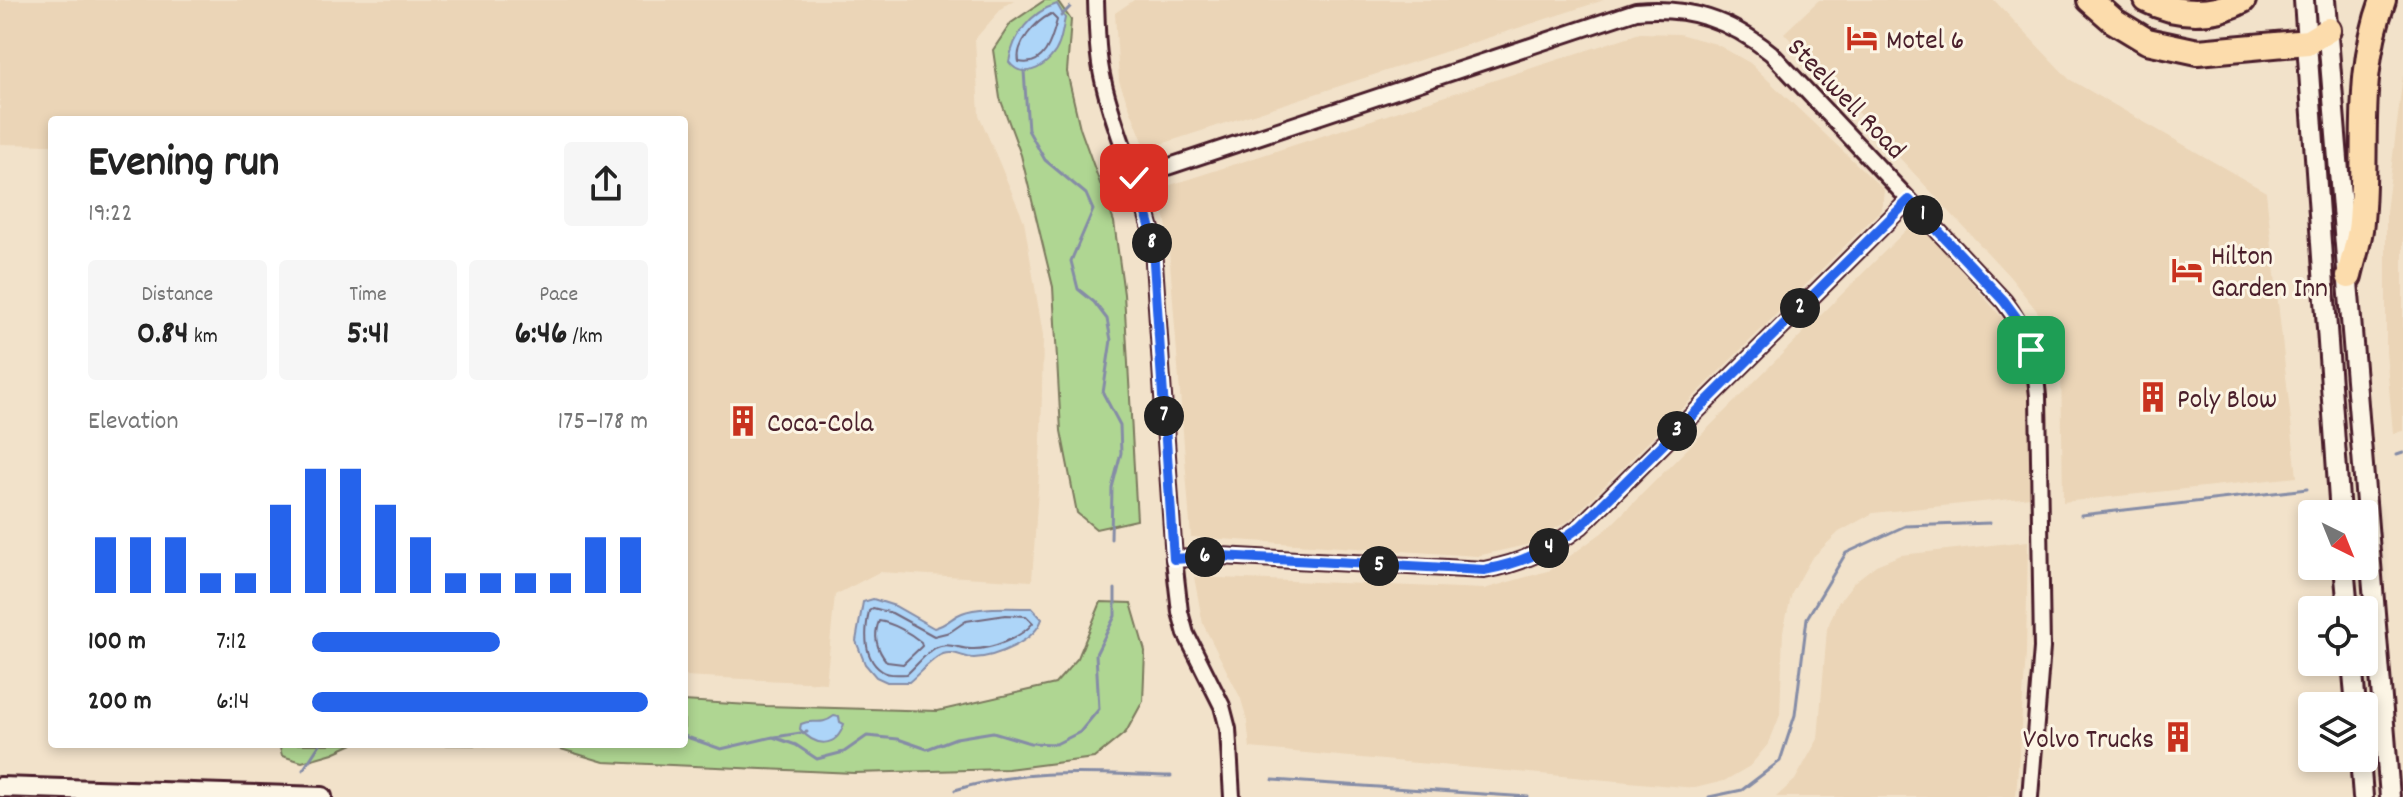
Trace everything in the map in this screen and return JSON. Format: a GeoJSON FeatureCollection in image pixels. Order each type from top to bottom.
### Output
{"type":"FeatureCollection","features":[{"type":"Feature","properties":{"kind":"highway"},"geometry":{"type":"LineString","coordinates":[[2090,0],[2127,31],[2147,41],[2198,52],[2318,36]]}},
{"type":"Feature","properties":{"kind":"highway"},"geometry":{"type":"LineString","coordinates":[[2147,0],[2169,9],[2202,12],[2243,0]]}},
{"type":"Feature","properties":{"kind":"highway"},"geometry":{"type":"LineString","coordinates":[[2349,276],[2361,223],[2363,89],[2374,29],[2383,0]]}},
{"type":"Feature","properties":{"kind":"main road"},"geometry":{"type":"LineString","coordinates":[[2304,0],[2318,36],[2349,276],[2390,797]]}},
{"type":"Feature","properties":{"kind":"main road"},"geometry":{"type":"LineString","coordinates":[[2325,0],[2318,36],[2339,500]]}},
{"type":"Feature","properties":{"kind":"main road"},"geometry":{"type":"LineString","coordinates":[[2361,772],[2363,797]]}},
{"type":"Feature","properties":{"kind":"main road"},"geometry":{"type":"LineString","coordinates":[[0,787],[322,797]]}},
{"type":"Feature","properties":{"kind":"street"},"geometry":{"type":"LineString","coordinates":[[1096,0],[1103,81],[1152,233],[1180,612],[1186,634],[1222,706],[1228,729],[1232,797]]}},
{"type":"Feature","properties":{"kind":"street","name":"Steelwell Road"},"geometry":{"type":"LineString","coordinates":[[1134,178],[1636,11],[1662,8],[1727,23],[1752,38],[1771,53],[2004,301],[2018,320],[2031,350],[2038,396],[2042,648],[2030,797]]}},
{"type":"Feature","properties":{"kind":"street"},"geometry":{"type":"LineString","coordinates":[[1174,559],[1221,556],[1484,570],[1514,565],[1535,556],[1581,526],[1909,200]]}},
{"type":"Feature","properties":{"kind":"shaded area"},"geometry":{"type":"Polygon","coordinates":[[[0,0],[1014,0],[1004,6],[975,39],[979,115],[1024,221],[1043,335],[1041,442],[1032,581],[879,572],[835,595],[826,683],[688,676],[688,116],[48,116],[48,145],[0,144],[0,0]]]}},
{"type":"Feature","properties":{"kind":"shaded area"},"geometry":{"type":"Polygon","coordinates":[[[1134,0],[1604,0],[1146,149],[1119,81],[1115,13],[1134,0]]]}},
{"type":"Feature","properties":{"kind":"shaded area"},"geometry":{"type":"Polygon","coordinates":[[[1819,0],[1994,0],[2069,79],[2266,192],[2297,477],[2063,502],[2061,363],[2037,311],[2010,277],[1784,33],[1819,0]]]}},
{"type":"Feature","properties":{"kind":"shaded area"},"geometry":{"type":"Polygon","coordinates":[[[1640,33],[1679,34],[1716,44],[1750,63],[1884,190],[1882,209],[1570,520],[1526,545],[1477,556],[1191,537],[1170,262],[1166,221],[1158,189],[1640,33]]]}},
{"type":"Feature","properties":{"kind":"shaded area"},"geometry":{"type":"Polygon","coordinates":[[[2403,75],[2403,431],[2393,433],[2386,352],[2386,212],[2403,75]]]}},
{"type":"Feature","properties":{"kind":"shaded area"},"geometry":{"type":"Polygon","coordinates":[[[1912,224],[1925,229],[2010,327],[2025,362],[2029,388],[2031,497],[1873,513],[1839,532],[1811,559],[1792,593],[1783,631],[1780,715],[1769,743],[1750,766],[1724,781],[1695,788],[1250,748],[1241,699],[1203,624],[1194,577],[1484,589],[1551,570],[1607,529],[1912,224]]]}},
{"type":"Feature","properties":{"kind":"shaded area"},"geometry":{"type":"Polygon","coordinates":[[[2028,541],[2026,654],[2016,797],[1776,797],[1795,780],[1818,739],[1827,629],[1837,604],[1854,582],[1876,565],[1901,555],[2028,541]]]}},
{"type":"Feature","properties":{"kind":"green space"},"geometry":{"type":"Polygon","coordinates":[[[1045,0],[1057,0],[1071,20],[1067,72],[1080,128],[1114,222],[1124,294],[1137,520],[1096,529],[1077,513],[1061,431],[1053,287],[1021,155],[1000,98],[993,50],[1011,23],[1045,0]]]}},
{"type":"Feature","properties":{"kind":"green space"},"geometry":{"type":"Polygon","coordinates":[[[1101,602],[1131,603],[1145,651],[1143,701],[1126,732],[1094,758],[1008,769],[854,773],[604,762],[558,748],[688,748],[688,701],[938,711],[1055,684],[1078,658],[1101,602]]]}},
{"type":"Feature","properties":{"kind":"green space"},"geometry":{"type":"Polygon","coordinates":[[[280,748],[344,748],[302,762],[282,756],[280,748]]]}},
{"type":"Feature","properties":{"kind":"water"},"geometry":{"type":"Polygon","coordinates":[[[1057,4],[1065,18],[1055,51],[1044,64],[1030,71],[1015,68],[1009,62],[1019,34],[1031,19],[1057,4]]]}},
{"type":"Feature","properties":{"kind":"water"},"geometry":{"type":"Polygon","coordinates":[[[873,599],[895,606],[934,628],[962,613],[986,608],[1032,608],[1042,619],[1032,634],[1003,651],[974,658],[943,654],[909,682],[887,682],[876,677],[865,664],[856,641],[863,602],[873,599]]]}},
{"type":"Feature","properties":{"kind":"water"},"geometry":{"type":"Polygon","coordinates":[[[834,716],[844,724],[831,741],[818,742],[800,729],[801,724],[825,721],[834,716]]]}},
{"type":"Feature","properties":{"kind":"waterway"},"geometry":{"type":"LineString","coordinates":[[1061,16],[1070,7]]}},
{"type":"Feature","properties":{"kind":"waterway"},"geometry":{"type":"LineString","coordinates":[[1024,71],[1028,130],[1045,160],[1086,194],[1093,210],[1071,261],[1078,289],[1094,302],[1107,319],[1111,340],[1103,393],[1120,425],[1121,453],[1112,488],[1111,539]]}},
{"type":"Feature","properties":{"kind":"waterway"},"geometry":{"type":"LineString","coordinates":[[2397,455],[2403,453]]}},
{"type":"Feature","properties":{"kind":"waterway"},"geometry":{"type":"LineString","coordinates":[[2081,515],[2307,489]]}},
{"type":"Feature","properties":{"kind":"waterway"},"geometry":{"type":"LineString","coordinates":[[1709,797],[1742,790],[1780,761],[1795,715],[1807,618],[1846,553],[1905,526],[1990,523]]}},
{"type":"Feature","properties":{"kind":"waterway"},"geometry":{"type":"LineString","coordinates":[[688,737],[721,749],[773,737],[796,745],[817,759],[844,752],[867,736],[898,739],[927,749],[956,738],[993,732],[1030,743],[1056,744],[1080,732],[1099,709],[1096,654],[1115,616],[1115,589]]}},
{"type":"Feature","properties":{"kind":"waterway"},"geometry":{"type":"LineString","coordinates":[[775,737],[807,732]]}},
{"type":"Feature","properties":{"kind":"waterway"},"geometry":{"type":"LineString","coordinates":[[303,770],[317,748]]}},
{"type":"Feature","properties":{"kind":"waterway"},"geometry":{"type":"LineString","coordinates":[[955,790],[1036,775],[1171,776]]}},
{"type":"Feature","properties":{"kind":"waterway"},"geometry":{"type":"LineString","coordinates":[[1273,780],[1528,797]]}},
{"type":"Feature","properties":{"kind":"place","name":"Motel 6"},"geometry":{"type":"Point","coordinates":[1862,38]}},
{"type":"Feature","properties":{"kind":"place","name":"Hilton Garden Inn"},"geometry":{"type":"Point","coordinates":[2187,270]}},
{"type":"Feature","properties":{"kind":"place","name":"Poly Blow"},"geometry":{"type":"Point","coordinates":[2153,397]}},
{"type":"Feature","properties":{"kind":"place","name":"Coca-Cola"},"geometry":{"type":"Point","coordinates":[743,421]}},
{"type":"Feature","properties":{"kind":"place","name":"Volvo Trucks"},"geometry":{"type":"Point","coordinates":[2178,737]}},
{"type":"Feature","properties":{"kind":"route"},"geometry":{"type":"LineString","coordinates":[[1134,178],[1152,233],[1174,559],[1221,556],[1484,570],[1514,565],[1535,556],[1581,526],[1909,200],[2004,301],[2018,320],[2031,350]]}}]}
